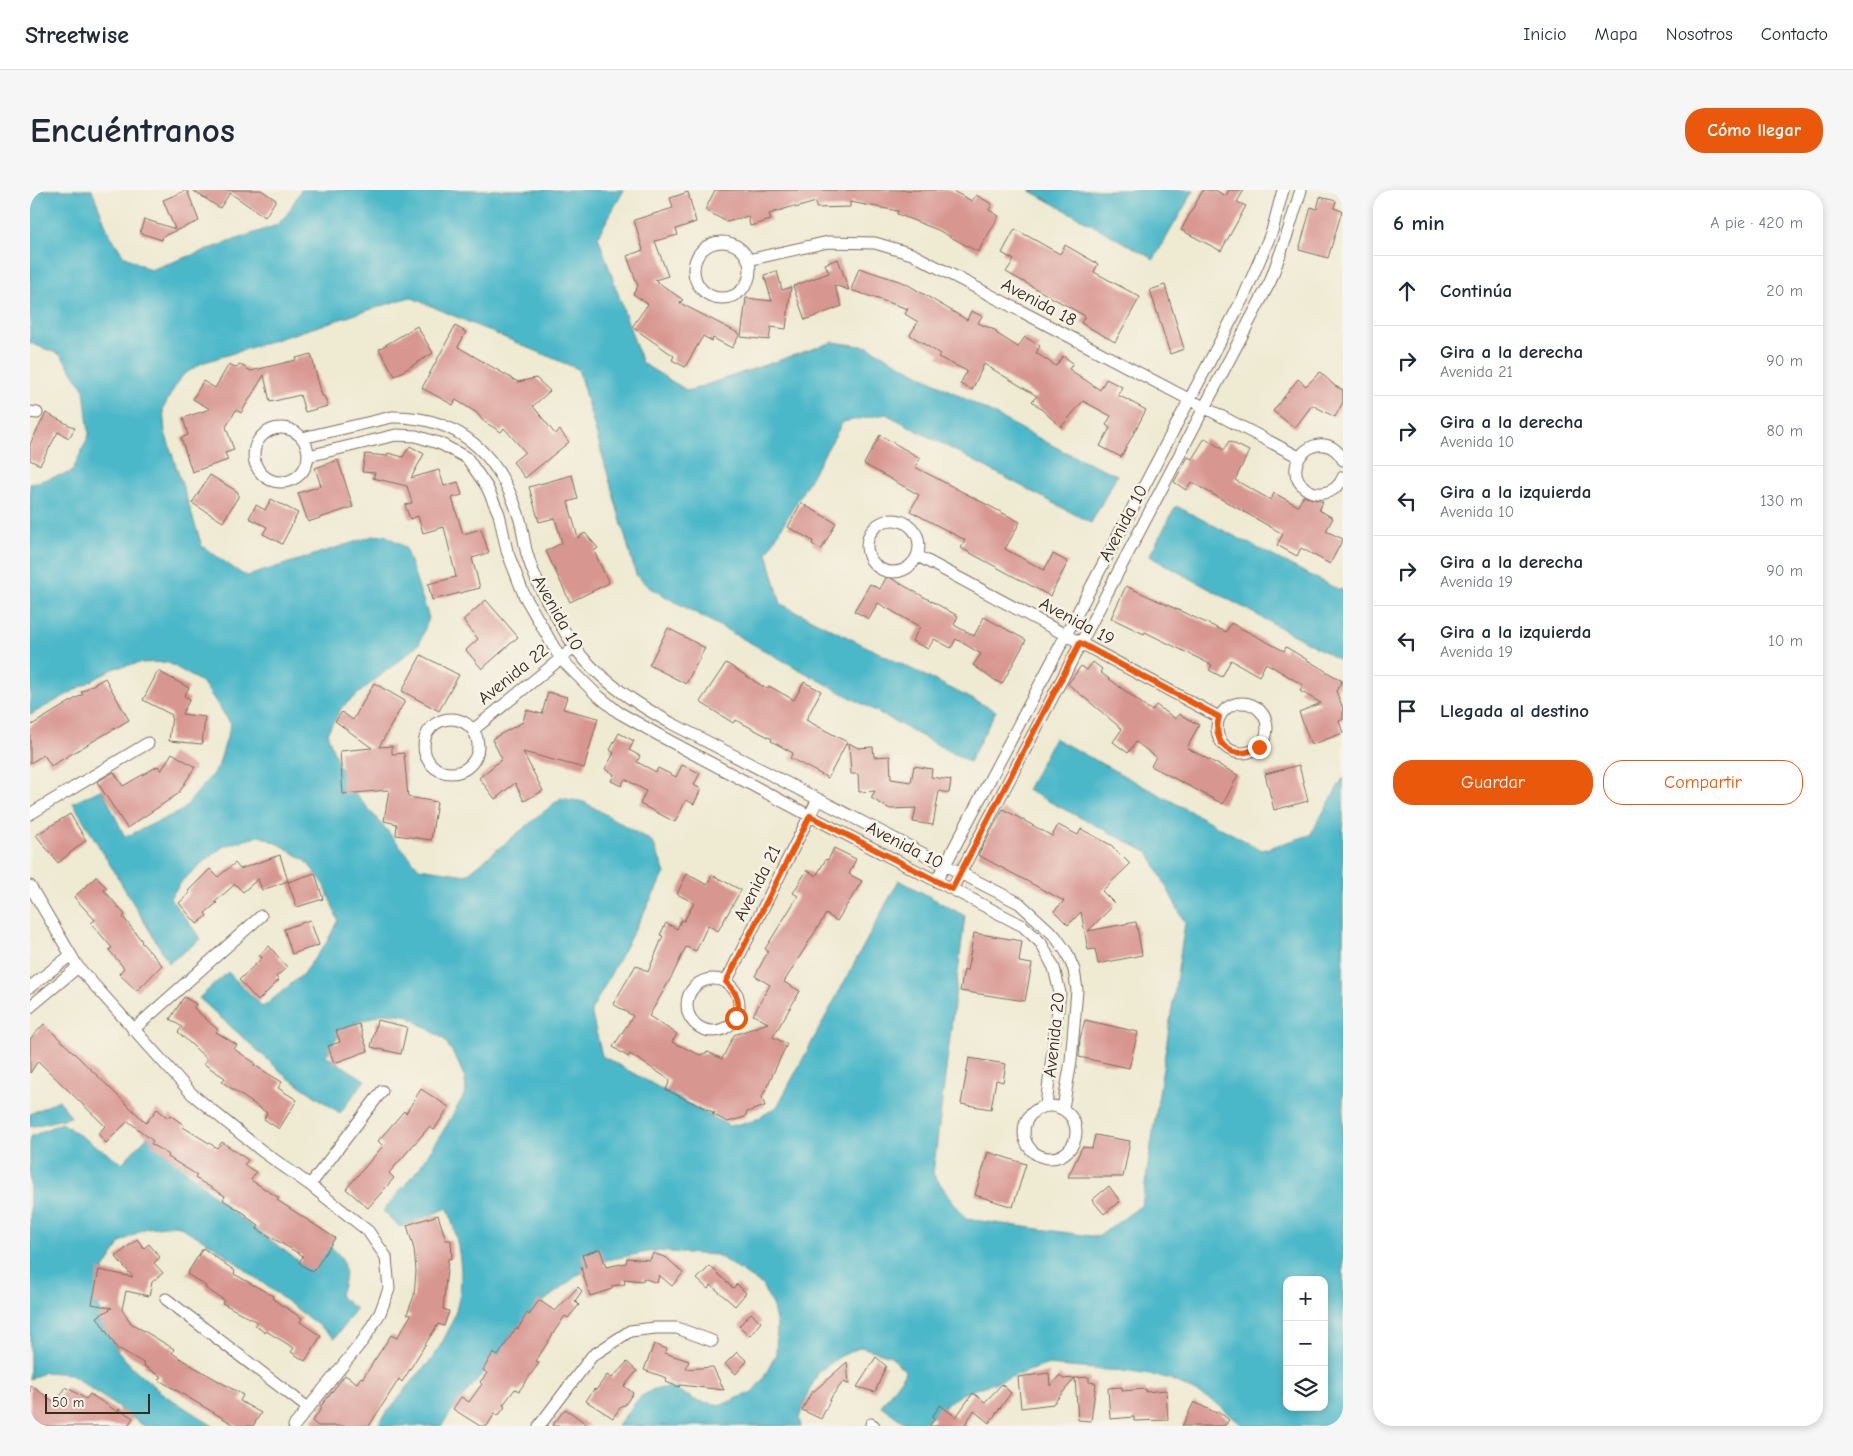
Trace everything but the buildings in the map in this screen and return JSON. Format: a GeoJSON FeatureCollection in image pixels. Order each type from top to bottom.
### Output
{"type":"FeatureCollection","features":[{"type":"Feature","properties":{"kind":"street","name":"Avenida 10"},"geometry":{"type":"LineString","coordinates":[[302,438],[392,417],[406,417],[451,428],[471,440],[488,456],[506,482],[520,521],[527,554],[538,583],[555,615],[585,660],[613,686],[646,709],[945,865],[1245,294],[1272,231],[1283,190]]}},
{"type":"Feature","properties":{"kind":"street","name":"Avenida 10"},"geometry":{"type":"LineString","coordinates":[[308,456],[396,435],[416,436],[441,444],[467,458],[487,487],[499,514],[507,551],[524,595],[560,658],[596,694],[618,712],[810,816],[952,889],[1270,282],[1301,190]]}},
{"type":"Feature","properties":{"kind":"street"},"geometry":{"type":"LineString","coordinates":[[722,242],[733,244],[742,251],[748,260],[750,271],[748,282],[741,291],[732,297],[721,299],[710,296],[701,290],[695,281],[693,270],[696,259],[702,249],[711,244],[722,242]]}},
{"type":"Feature","properties":{"kind":"street","name":"Avenida 18"},"geometry":{"type":"LineString","coordinates":[[748,260],[828,242],[875,243],[912,254],[1204,409],[1299,457]]}},
{"type":"Feature","properties":{"kind":"street"},"geometry":{"type":"LineString","coordinates":[[286,428],[302,438],[308,456],[306,465],[301,473],[285,481],[276,481],[260,471],[256,463],[256,445],[268,431],[286,428]]}},
{"type":"Feature","properties":{"kind":"street"},"geometry":{"type":"LineString","coordinates":[[1343,460],[1340,453],[1332,447],[1323,444],[1313,445],[1299,457],[1296,466],[1297,476],[1301,485],[1309,491],[1318,494],[1327,493],[1336,488],[1343,477]]}},
{"type":"Feature","properties":{"kind":"street"},"geometry":{"type":"LineString","coordinates":[[1128,516],[1143,524]]}},
{"type":"Feature","properties":{"kind":"street"},"geometry":{"type":"LineString","coordinates":[[894,519],[904,522],[912,527],[918,536],[920,546],[918,556],[912,564],[903,570],[893,572],[883,570],[869,556],[867,546],[869,535],[875,527],[884,521],[894,519]]}},
{"type":"Feature","properties":{"kind":"street","name":"Avenida 19"},"geometry":{"type":"LineString","coordinates":[[918,556],[1219,717]]}},
{"type":"Feature","properties":{"kind":"street","name":"Avenida 22"},"geometry":{"type":"LineString","coordinates":[[473,730],[575,647]]}},
{"type":"Feature","properties":{"kind":"street"},"geometry":{"type":"LineString","coordinates":[[1243,702],[1253,705],[1261,711],[1266,719],[1268,729],[1265,739],[1259,747],[1250,752],[1241,754],[1231,751],[1223,745],[1218,737],[1216,727],[1219,717],[1225,709],[1233,704],[1243,702]]}},
{"type":"Feature","properties":{"kind":"street"},"geometry":{"type":"LineString","coordinates":[[445,719],[455,719],[466,722],[473,730],[478,739],[478,750],[474,760],[467,768],[457,772],[446,773],[436,769],[429,762],[424,752],[424,741],[428,731],[435,723],[445,719]]}},
{"type":"Feature","properties":{"kind":"street"},"geometry":{"type":"LineString","coordinates":[[30,814],[148,743]]}},
{"type":"Feature","properties":{"kind":"street"},"geometry":{"type":"LineString","coordinates":[[1006,747],[1021,755]]}},
{"type":"Feature","properties":{"kind":"street","name":"Avenida 21"},"geometry":{"type":"LineString","coordinates":[[726,982],[818,799]]}},
{"type":"Feature","properties":{"kind":"street"},"geometry":{"type":"LineString","coordinates":[[936,881],[945,865]]}},
{"type":"Feature","properties":{"kind":"street","name":"Avenida 20"},"geometry":{"type":"LineString","coordinates":[[945,865],[1019,903],[1055,936],[1067,953],[1074,970],[1077,990],[1071,1061],[1063,1108]]}},
{"type":"Feature","properties":{"kind":"street"},"geometry":{"type":"LineString","coordinates":[[30,886],[78,968],[192,1094],[262,1151],[310,1185],[368,1231],[386,1257],[389,1289],[380,1313],[364,1339],[294,1426]]}},
{"type":"Feature","properties":{"kind":"street","name":"Avenida 20"},"geometry":{"type":"LineString","coordinates":[[952,889],[1023,926],[1041,943],[1054,968],[1060,992],[1046,1105]]}},
{"type":"Feature","properties":{"kind":"street"},"geometry":{"type":"LineString","coordinates":[[133,1030],[261,916]]}},
{"type":"Feature","properties":{"kind":"street"},"geometry":{"type":"LineString","coordinates":[[30,987],[71,954]]}},
{"type":"Feature","properties":{"kind":"street"},"geometry":{"type":"LineString","coordinates":[[30,1006],[78,968]]}},
{"type":"Feature","properties":{"kind":"street"},"geometry":{"type":"LineString","coordinates":[[716,979],[726,982],[734,989],[738,998],[739,1008],[736,1018],[729,1026],[720,1030],[710,1031],[700,1028],[692,1021],[688,1012],[687,1002],[690,992],[706,980],[716,979]]}},
{"type":"Feature","properties":{"kind":"street"},"geometry":{"type":"LineString","coordinates":[[310,1185],[382,1091]]}},
{"type":"Feature","properties":{"kind":"street"},"geometry":{"type":"LineString","coordinates":[[1046,1105],[1063,1108],[1074,1121],[1076,1138],[1066,1153],[1058,1157],[1041,1157],[1027,1146],[1024,1138],[1023,1129],[1026,1121],[1038,1108],[1046,1105]]}},
{"type":"Feature","properties":{"kind":"street"},"geometry":{"type":"LineString","coordinates":[[166,1299],[308,1408]]}},
{"type":"Feature","properties":{"kind":"street"},"geometry":{"type":"LineString","coordinates":[[539,1426],[592,1356],[630,1331],[677,1328],[712,1341]]}},
{"type":"Feature","properties":{"kind":"water"},"geometry":{"type":"Polygon","coordinates":[[[30,190],[92,190],[108,231],[123,255],[150,270],[277,225],[288,213],[301,190],[624,190],[598,236],[642,363],[688,391],[833,342],[868,347],[1063,451],[1117,475],[1091,523],[886,414],[843,422],[767,553],[781,604],[996,711],[969,762],[650,588],[636,575],[578,369],[410,297],[202,363],[183,375],[163,409],[165,432],[202,546],[242,574],[248,576],[373,536],[385,535],[405,547],[429,618],[419,644],[342,707],[327,733],[344,780],[419,868],[466,875],[561,798],[584,802],[653,842],[665,873],[591,1011],[602,1056],[729,1126],[753,1121],[777,1107],[899,880],[965,916],[933,1174],[966,1219],[1098,1237],[1142,1205],[1185,923],[1149,853],[1027,790],[1054,738],[1262,850],[1310,835],[1343,778],[1343,1426],[1243,1426],[1215,1402],[1168,1378],[1130,1372],[1046,1365],[961,1394],[918,1426],[909,1426],[881,1406],[906,1372],[891,1356],[861,1347],[839,1357],[819,1372],[809,1391],[799,1418],[801,1426],[617,1426],[640,1397],[654,1389],[672,1387],[697,1401],[721,1405],[752,1392],[763,1379],[776,1354],[777,1326],[773,1307],[762,1285],[717,1255],[653,1251],[607,1260],[578,1275],[535,1308],[512,1333],[500,1353],[441,1426],[377,1426],[435,1355],[455,1315],[461,1281],[460,1264],[458,1246],[448,1208],[400,1227],[383,1211],[420,1167],[445,1128],[466,1092],[465,1078],[456,1058],[444,1039],[406,1015],[384,1013],[348,1026],[335,1040],[326,1056],[365,1080],[340,1113],[287,1077],[199,998],[228,972],[263,1007],[302,975],[327,942],[338,920],[324,884],[306,861],[281,845],[260,836],[224,846],[182,881],[170,898],[201,939],[169,963],[73,803],[102,789],[125,837],[183,810],[218,767],[231,724],[203,683],[167,662],[140,663],[115,668],[30,715],[30,484],[72,472],[89,435],[84,389],[61,355],[30,343],[30,190]]]}},
{"type":"Feature","properties":{"kind":"water"},"geometry":{"type":"Polygon","coordinates":[[[1029,190],[1194,190],[1154,259],[1029,190]]]}},
{"type":"Feature","properties":{"kind":"water"},"geometry":{"type":"Polygon","coordinates":[[[1176,506],[1339,590],[1343,589],[1343,662],[1149,556],[1176,506]]]}},
{"type":"Feature","properties":{"kind":"water"},"geometry":{"type":"Polygon","coordinates":[[[59,1100],[71,1117],[30,1127],[30,1114],[59,1100]]]}},
{"type":"Feature","properties":{"kind":"water"},"geometry":{"type":"Polygon","coordinates":[[[61,1123],[122,1163],[148,1136],[231,1211],[301,1263],[324,1242],[338,1253],[344,1265],[344,1280],[339,1296],[356,1309],[335,1338],[214,1246],[177,1225],[146,1228],[121,1242],[101,1274],[97,1294],[101,1319],[117,1350],[132,1367],[162,1393],[213,1426],[144,1426],[70,1374],[45,1372],[30,1379],[30,1137],[61,1123]]]}},
{"type":"Feature","properties":{"kind":"route"},"geometry":{"type":"LineString","coordinates":[[736,1018],[739,1008],[738,998],[734,989],[726,982],[810,816],[952,889],[1080,643],[1219,717],[1216,727],[1218,737],[1223,745],[1231,751],[1241,754],[1259,747]]}}]}
